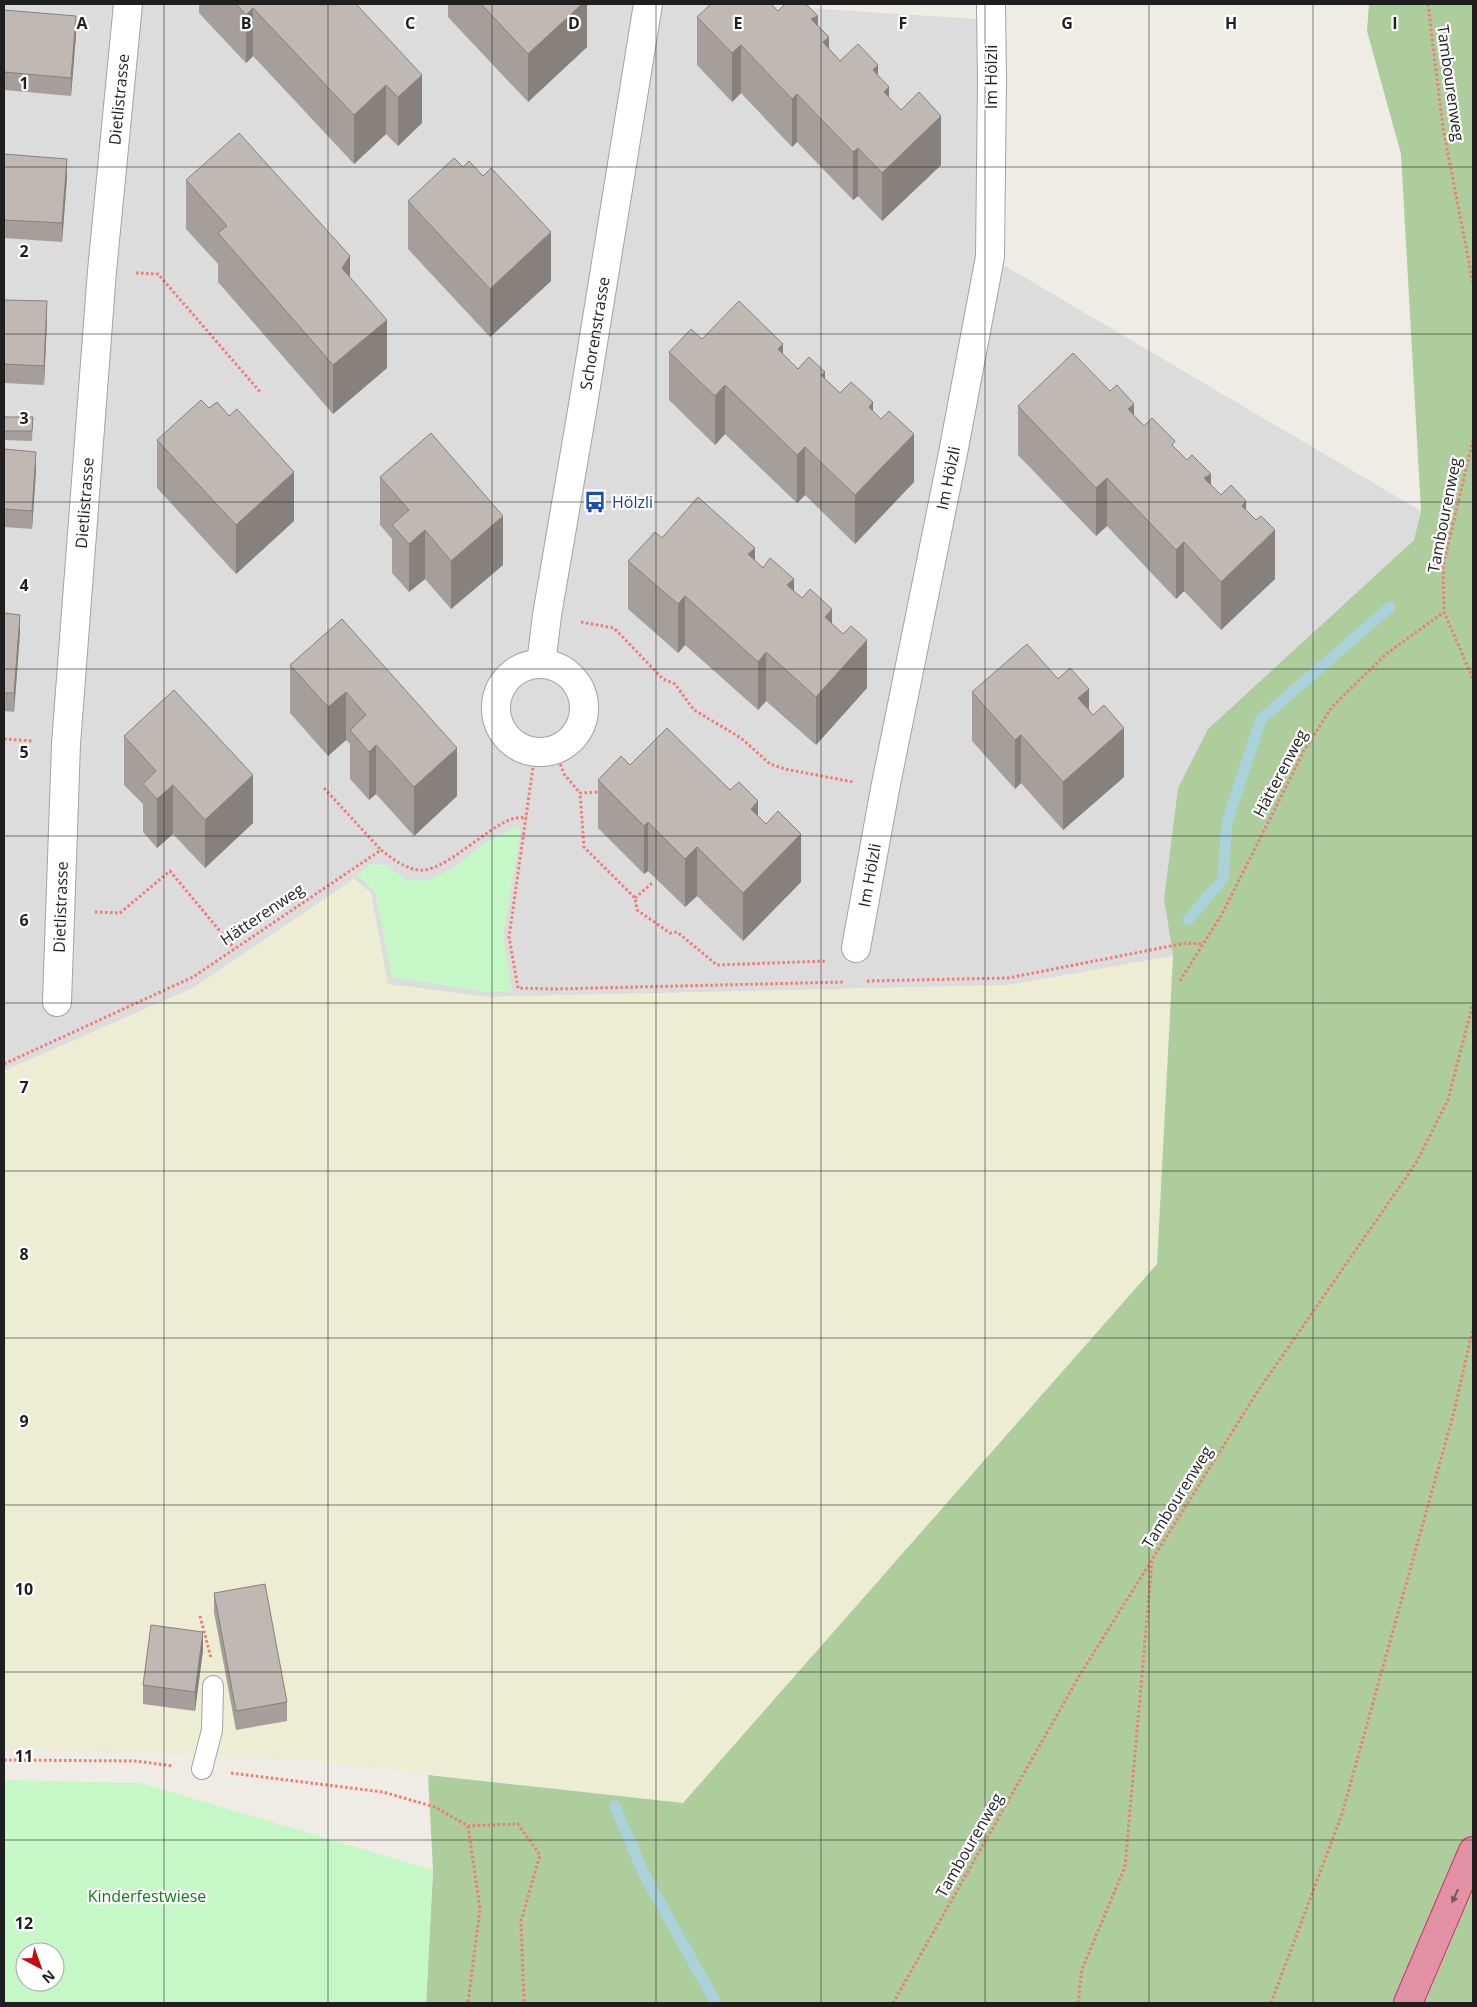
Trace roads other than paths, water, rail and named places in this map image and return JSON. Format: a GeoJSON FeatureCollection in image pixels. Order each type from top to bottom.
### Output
{"type":"FeatureCollection","features":[{"type":"Feature","properties":{"kind":"highway"},"geometry":{"type":"LineString","coordinates":[[1408,2003],[1473,1851]]}},
{"type":"Feature","properties":{"kind":"street","name":"Dietlistrasse"},"geometry":{"type":"LineString","coordinates":[[57,1002],[66,744],[102,271],[128,4]]}},
{"type":"Feature","properties":{"kind":"street","name":"Schorenstrasse"},"geometry":{"type":"LineString","coordinates":[[541,664],[547,615],[584,402],[648,4]]}},
{"type":"Feature","properties":{"kind":"street","name":"Im Hölzli"},"geometry":{"type":"LineString","coordinates":[[856,948],[885,789],[953,453],[990,257],[992,80],[990,4]]}},
{"type":"Feature","properties":{"kind":"street"},"geometry":{"type":"LineString","coordinates":[[541,664],[553,665],[564,671],[575,681],[582,694],[584,709],[582,724],[574,737],[562,747],[545,751],[519,748],[508,739],[500,728],[496,714],[501,687],[510,676],[522,668],[541,664]]}},
{"type":"Feature","properties":{"kind":"lane"},"geometry":{"type":"LineString","coordinates":[[202,1769],[212,1730],[213,1686]]}},
{"type":"Feature","properties":{"kind":"waterway"},"geometry":{"type":"LineString","coordinates":[[1188,920],[1223,879],[1227,822],[1261,719],[1390,607]]}},
{"type":"Feature","properties":{"kind":"waterway"},"geometry":{"type":"LineString","coordinates":[[615,1806],[644,1874],[716,2003]]}},
{"type":"Feature","properties":{"kind":"place","name":"Hölzli"},"geometry":{"type":"Point","coordinates":[595,502]}},
{"type":"Feature","properties":{"kind":"park label","name":"Kinderfestwiese"},"geometry":{"type":"Point","coordinates":[147,1896]}}]}
